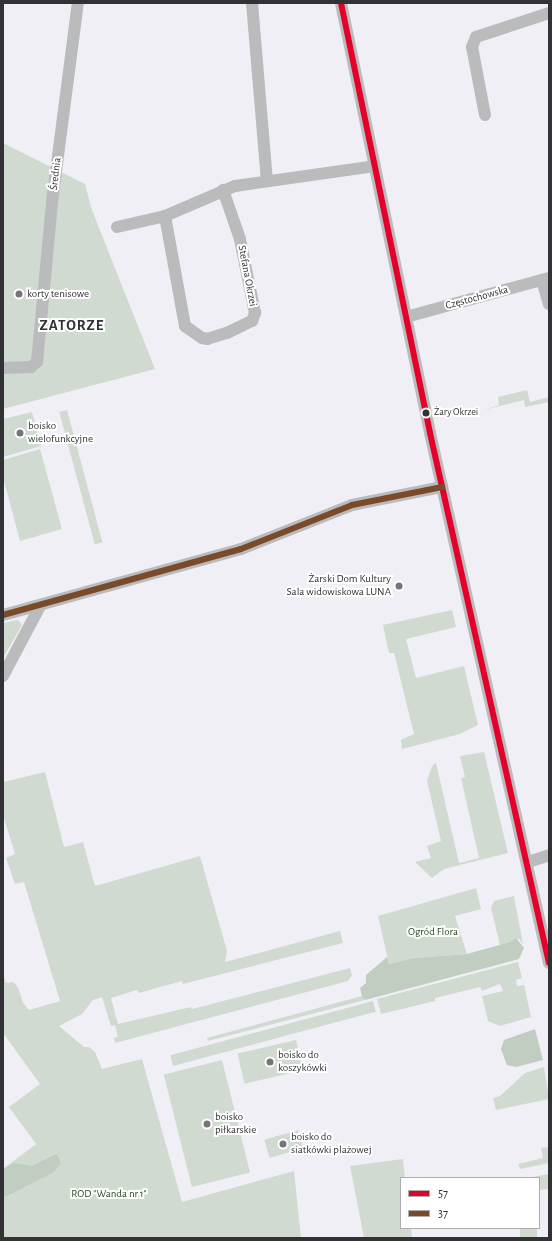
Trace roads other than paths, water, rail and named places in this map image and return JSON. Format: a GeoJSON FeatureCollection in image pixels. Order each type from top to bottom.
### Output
{"type":"FeatureCollection","features":[{"type":"Feature","properties":{"kind":"street","name":"Średnia"},"geometry":{"type":"LineString","coordinates":[[3,368],[35,365],[52,202],[78,3]]}},
{"type":"Feature","properties":{"kind":"street"},"geometry":{"type":"LineString","coordinates":[[252,3],[267,180]]}},
{"type":"Feature","properties":{"kind":"street"},"geometry":{"type":"LineString","coordinates":[[342,3],[442,487],[528,862],[549,963]]}},
{"type":"Feature","properties":{"kind":"street"},"geometry":{"type":"LineString","coordinates":[[485,115],[472,47],[476,38],[549,12]]}},
{"type":"Feature","properties":{"kind":"street"},"geometry":{"type":"LineString","coordinates":[[117,227],[165,216],[223,190],[267,180],[375,166]]}},
{"type":"Feature","properties":{"kind":"street","name":"Stefana Okrzei"},"geometry":{"type":"LineString","coordinates":[[165,216],[185,326],[207,340],[227,333],[252,321],[255,313],[240,239],[223,190]]}},
{"type":"Feature","properties":{"kind":"street"},"geometry":{"type":"LineString","coordinates":[[546,279],[549,304]]}},
{"type":"Feature","properties":{"kind":"street","name":"Częstochowska"},"geometry":{"type":"LineString","coordinates":[[406,318],[546,279]]}},
{"type":"Feature","properties":{"kind":"street"},"geometry":{"type":"LineString","coordinates":[[3,615],[40,606],[241,549],[352,505],[442,487]]}},
{"type":"Feature","properties":{"kind":"street"},"geometry":{"type":"LineString","coordinates":[[3,676],[40,606]]}},
{"type":"Feature","properties":{"kind":"street"},"geometry":{"type":"LineString","coordinates":[[528,862],[549,855]]}},
{"type":"Feature","properties":{"kind":"place","name":"korty tenisowe"},"geometry":{"type":"Point","coordinates":[19,294]}},
{"type":"Feature","properties":{"kind":"place","name":"Żary Okrzei"},"geometry":{"type":"Point","coordinates":[426,413]}},
{"type":"Feature","properties":{"kind":"place","name":"boisko wielofunkcyjne"},"geometry":{"type":"Point","coordinates":[20,433]}},
{"type":"Feature","properties":{"kind":"place","name":"Żarski Dom Kultury Sala widowiskowa LUNA"},"geometry":{"type":"Point","coordinates":[399,586]}},
{"type":"Feature","properties":{"kind":"place","name":"boisko do koszykówki"},"geometry":{"type":"Point","coordinates":[270,1062]}},
{"type":"Feature","properties":{"kind":"place","name":"boisko piłkarskie"},"geometry":{"type":"Point","coordinates":[207,1124]}},
{"type":"Feature","properties":{"kind":"place","name":"boisko do siatkówki plażowej"},"geometry":{"type":"Point","coordinates":[283,1144]}},
{"type":"Feature","properties":{"kind":"district","name":"ZATORZE"},"geometry":{"type":"Point","coordinates":[72,326]}},
{"type":"Feature","properties":{"kind":"park label","name":"Ogród Flora"},"geometry":{"type":"Point","coordinates":[433,932]}},
{"type":"Feature","properties":{"kind":"park label","name":"ROD \"Wanda nr 1\""},"geometry":{"type":"Point","coordinates":[109,1194]}}]}
